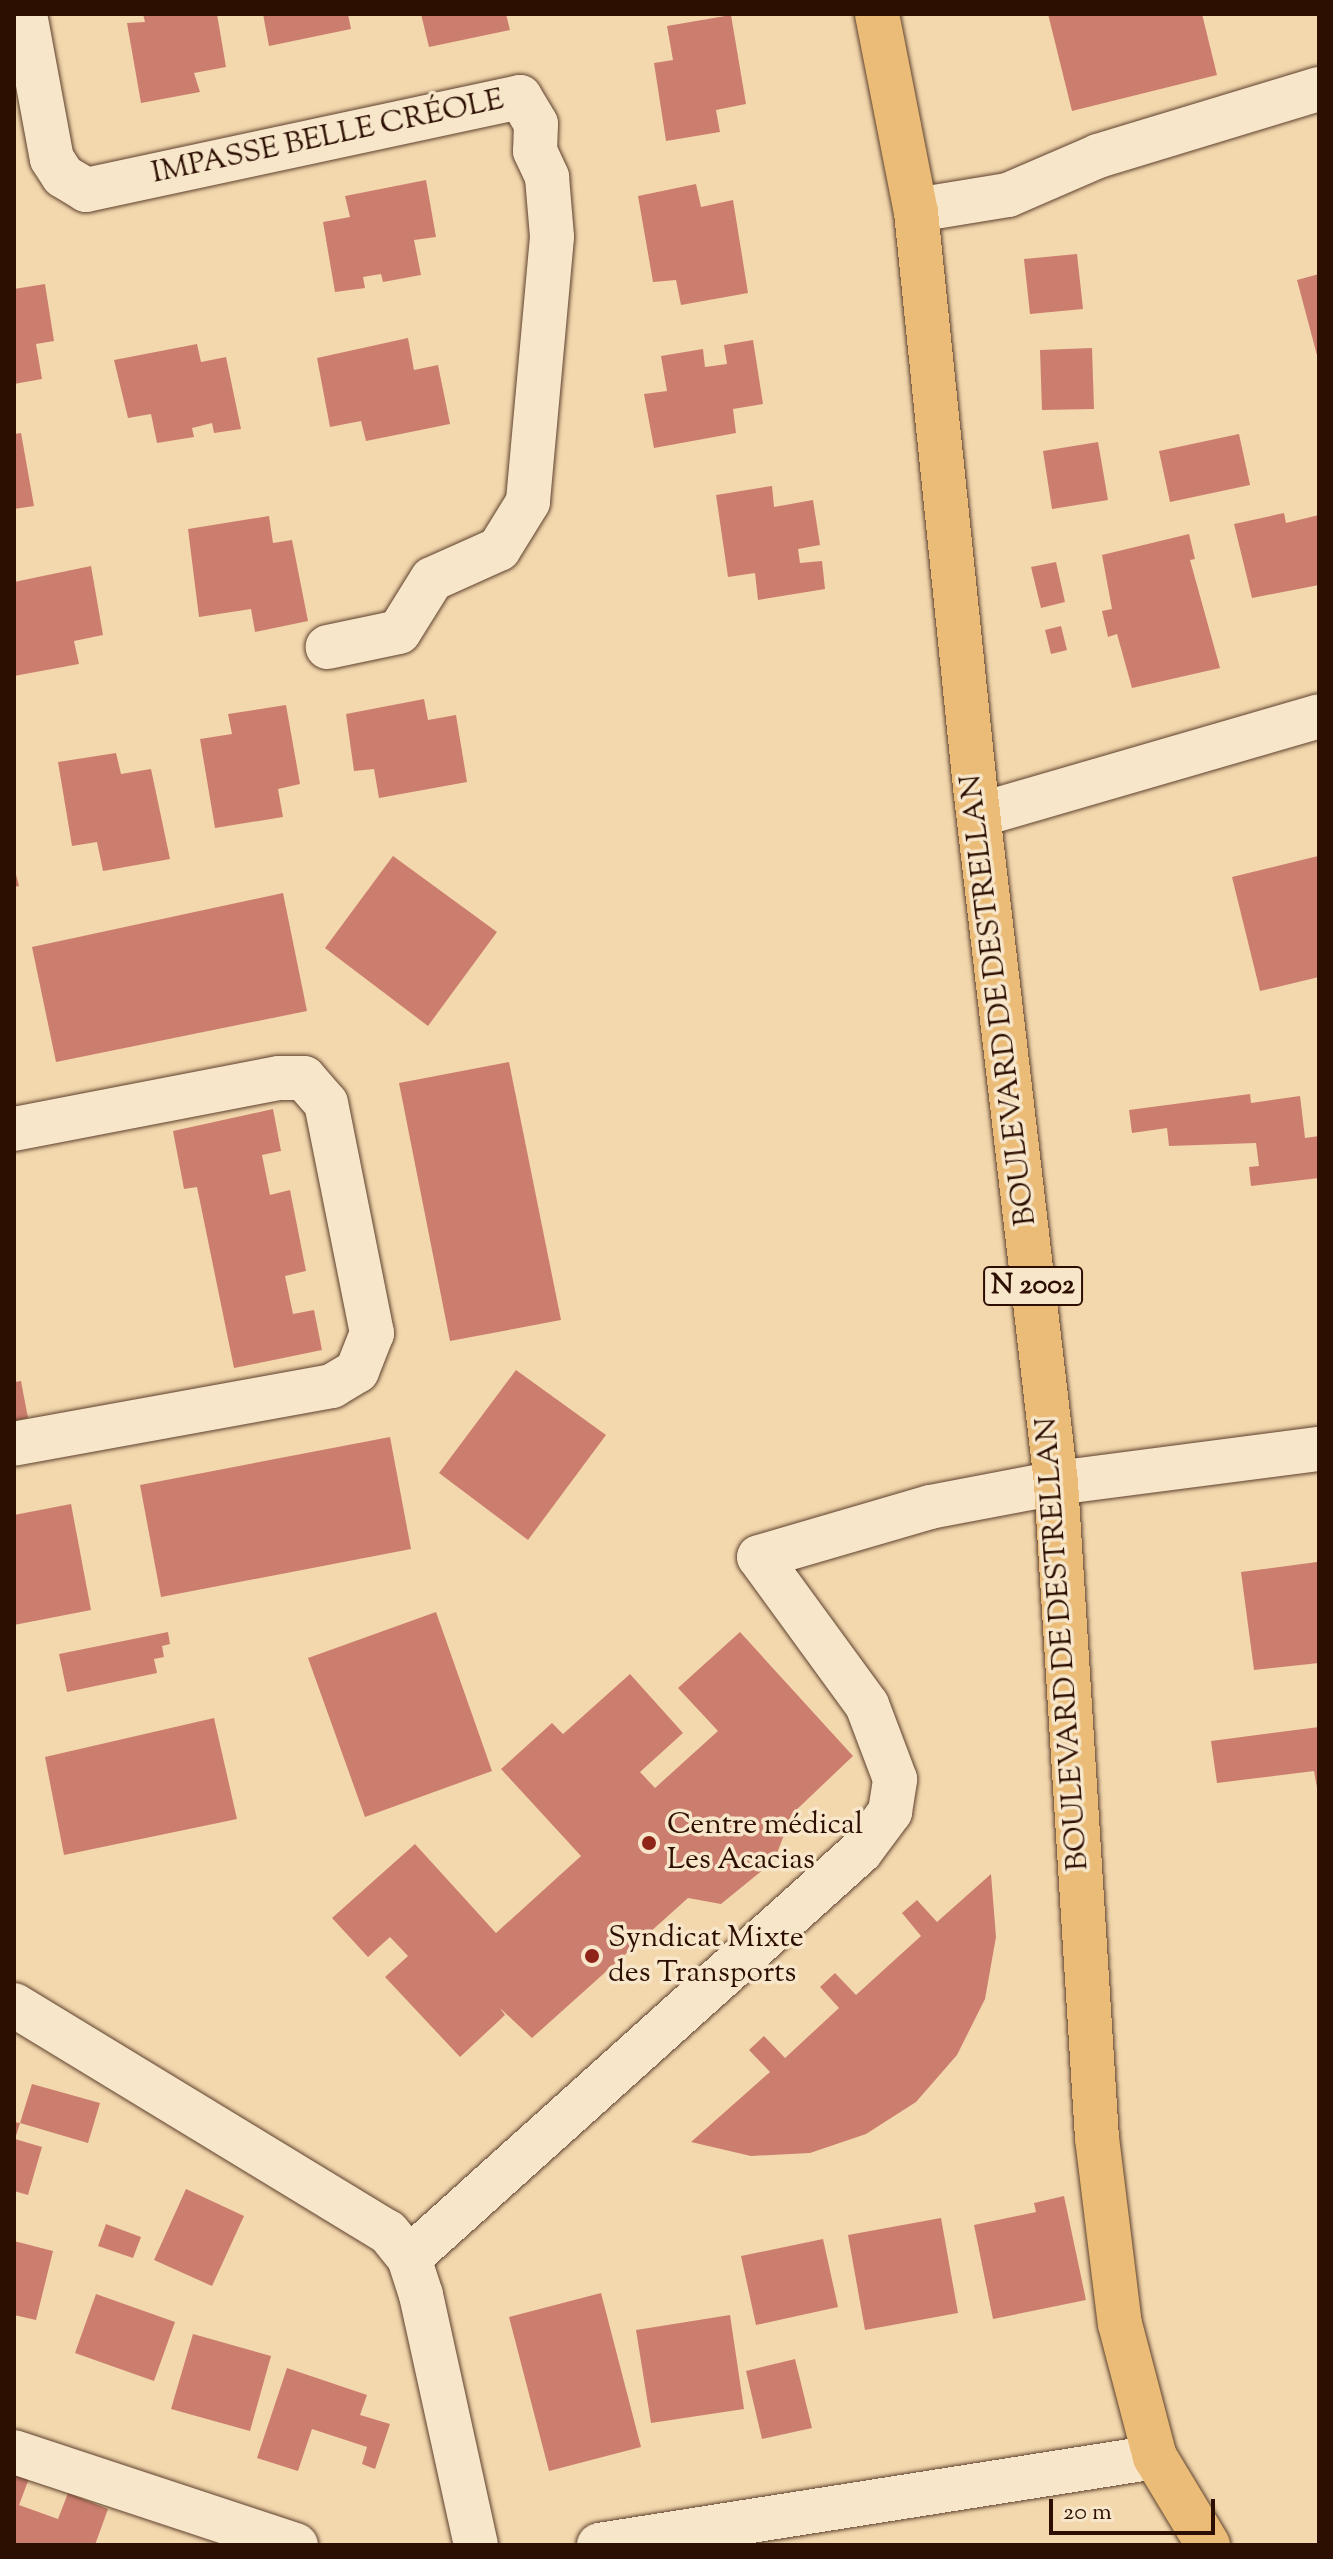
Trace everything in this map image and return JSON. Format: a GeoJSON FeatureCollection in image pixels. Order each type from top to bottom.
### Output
{"type":"FeatureCollection","features":[{"type":"Feature","properties":{"kind":"main road","name":"BOULEVARD DE DESTRELLAN"},"geometry":{"type":"LineString","coordinates":[[877,14],[916,210],[979,815],[1056,1483],[1097,2138],[1120,2324],[1155,2457],[1208,2545]]}},
{"type":"Feature","properties":{"kind":"street","name":"IMPASSE BELLE CRÉOLE"},"geometry":{"type":"LineString","coordinates":[[25,14],[52,159],[63,176],[86,190],[520,97],[536,124],[535,151],[547,177],[552,237],[528,502],[499,549],[432,579],[399,632],[328,647]]}},
{"type":"Feature","properties":{"kind":"street"},"geometry":{"type":"LineString","coordinates":[[916,210],[1008,195],[1098,156],[1319,89]]}},
{"type":"Feature","properties":{"kind":"street"},"geometry":{"type":"LineString","coordinates":[[979,815],[1319,716]]}},
{"type":"Feature","properties":{"kind":"street"},"geometry":{"type":"LineString","coordinates":[[14,1129],[279,1078],[304,1078],[326,1103],[372,1333],[357,1371],[332,1386],[14,1444]]}},
{"type":"Feature","properties":{"kind":"street"},"geometry":{"type":"LineString","coordinates":[[409,2258],[861,1851],[890,1812],[895,1779],[867,1705],[759,1557],[919,1509],[1056,1483],[1319,1449]]}},
{"type":"Feature","properties":{"kind":"street"},"geometry":{"type":"LineString","coordinates":[[14,2005],[370,2218],[409,2258],[476,2545]]}},
{"type":"Feature","properties":{"kind":"street"},"geometry":{"type":"LineString","coordinates":[[14,2452],[296,2545]]}},
{"type":"Feature","properties":{"kind":"street"},"geometry":{"type":"LineString","coordinates":[[599,2545],[1155,2457]]}},
{"type":"Feature","properties":{"kind":"building"},"geometry":{"type":"Polygon","coordinates":[[[143,14],[217,14],[226,67],[194,73],[200,92],[141,103],[127,23],[145,22],[143,14]]]}},
{"type":"Feature","properties":{"kind":"building"},"geometry":{"type":"Polygon","coordinates":[[[263,14],[348,14],[351,29],[269,46],[263,14]]]}},
{"type":"Feature","properties":{"kind":"building"},"geometry":{"type":"Polygon","coordinates":[[[421,14],[506,14],[510,30],[429,47],[421,14]]]}},
{"type":"Feature","properties":{"kind":"building"},"geometry":{"type":"Polygon","coordinates":[[[1048,14],[1202,14],[1217,75],[1072,111],[1048,14]]]}},
{"type":"Feature","properties":{"kind":"building"},"geometry":{"type":"Polygon","coordinates":[[[731,15],[746,104],[716,110],[720,132],[666,141],[654,63],[673,60],[667,26],[731,15]]]}},
{"type":"Feature","properties":{"kind":"building"},"geometry":{"type":"Polygon","coordinates":[[[426,180],[436,237],[414,240],[421,275],[383,282],[381,274],[363,277],[365,288],[335,292],[323,222],[350,217],[345,196],[426,180]]]}},
{"type":"Feature","properties":{"kind":"building"},"geometry":{"type":"Polygon","coordinates":[[[696,184],[701,207],[733,200],[748,293],[681,305],[676,280],[653,282],[638,196],[696,184]]]}},
{"type":"Feature","properties":{"kind":"building"},"geometry":{"type":"Polygon","coordinates":[[[1077,254],[1083,309],[1030,314],[1024,259],[1077,254]]]}},
{"type":"Feature","properties":{"kind":"building"},"geometry":{"type":"Polygon","coordinates":[[[1319,274],[1319,359],[1318,359],[1297,280],[1319,274]]]}},
{"type":"Feature","properties":{"kind":"building"},"geometry":{"type":"Polygon","coordinates":[[[45,284],[54,341],[36,344],[42,379],[14,384],[14,289],[45,284]]]}},
{"type":"Feature","properties":{"kind":"building"},"geometry":{"type":"Polygon","coordinates":[[[408,338],[414,370],[438,365],[450,424],[366,441],[361,421],[330,427],[317,358],[408,338]]]}},
{"type":"Feature","properties":{"kind":"building"},"geometry":{"type":"Polygon","coordinates":[[[753,340],[763,404],[733,409],[736,433],[654,448],[644,394],[667,391],[661,356],[703,349],[705,367],[727,364],[724,345],[753,340]]]}},
{"type":"Feature","properties":{"kind":"building"},"geometry":{"type":"Polygon","coordinates":[[[197,344],[201,362],[226,357],[241,429],[214,433],[212,423],[192,428],[194,437],[157,443],[151,414],[128,418],[114,360],[197,344]]]}},
{"type":"Feature","properties":{"kind":"building"},"geometry":{"type":"Polygon","coordinates":[[[1092,348],[1094,409],[1042,410],[1040,350],[1092,348]]]}},
{"type":"Feature","properties":{"kind":"building"},"geometry":{"type":"Polygon","coordinates":[[[21,433],[34,506],[14,509],[14,434],[21,433]]]}},
{"type":"Feature","properties":{"kind":"building"},"geometry":{"type":"Polygon","coordinates":[[[1239,434],[1250,485],[1170,502],[1159,451],[1239,434]]]}},
{"type":"Feature","properties":{"kind":"building"},"geometry":{"type":"Polygon","coordinates":[[[1098,442],[1108,500],[1052,509],[1043,451],[1098,442]]]}},
{"type":"Feature","properties":{"kind":"building"},"geometry":{"type":"Polygon","coordinates":[[[772,486],[774,507],[813,500],[820,545],[798,549],[800,563],[822,561],[825,589],[758,600],[755,573],[728,577],[716,495],[772,486]]]}},
{"type":"Feature","properties":{"kind":"building"},"geometry":{"type":"Polygon","coordinates":[[[1284,513],[1286,523],[1319,515],[1319,585],[1252,598],[1234,524],[1284,513]]]}},
{"type":"Feature","properties":{"kind":"building"},"geometry":{"type":"Polygon","coordinates":[[[269,516],[273,543],[292,540],[308,621],[255,632],[251,609],[199,617],[188,529],[269,516]]]}},
{"type":"Feature","properties":{"kind":"building"},"geometry":{"type":"Polygon","coordinates":[[[1189,534],[1195,559],[1190,560],[1220,668],[1132,688],[1117,634],[1108,637],[1102,611],[1112,609],[1102,555],[1189,534]]]}},
{"type":"Feature","properties":{"kind":"building"},"geometry":{"type":"Polygon","coordinates":[[[1056,562],[1065,602],[1041,608],[1031,567],[1056,562]]]}},
{"type":"Feature","properties":{"kind":"building"},"geometry":{"type":"Polygon","coordinates":[[[91,566],[103,635],[74,641],[79,664],[14,676],[14,582],[91,566]]]}},
{"type":"Feature","properties":{"kind":"building"},"geometry":{"type":"Polygon","coordinates":[[[1061,626],[1067,650],[1051,654],[1045,630],[1061,626]]]}},
{"type":"Feature","properties":{"kind":"building"},"geometry":{"type":"Polygon","coordinates":[[[424,699],[428,720],[456,715],[467,782],[379,798],[374,769],[354,771],[346,714],[424,699]]]}},
{"type":"Feature","properties":{"kind":"building"},"geometry":{"type":"Polygon","coordinates":[[[286,705],[300,784],[278,789],[283,817],[215,828],[200,739],[232,734],[228,714],[286,705]]]}},
{"type":"Feature","properties":{"kind":"building"},"geometry":{"type":"Polygon","coordinates":[[[116,753],[121,774],[151,769],[170,859],[103,871],[97,842],[72,846],[58,762],[116,753]]]}},
{"type":"Feature","properties":{"kind":"building"},"geometry":{"type":"Polygon","coordinates":[[[393,856],[497,932],[428,1026],[325,948],[393,856]]]}},
{"type":"Feature","properties":{"kind":"building"},"geometry":{"type":"Polygon","coordinates":[[[1318,856],[1319,977],[1260,991],[1232,877],[1318,856]]]}},
{"type":"Feature","properties":{"kind":"building"},"geometry":{"type":"Polygon","coordinates":[[[14,867],[19,886],[14,887],[14,867]]]}},
{"type":"Feature","properties":{"kind":"building"},"geometry":{"type":"Polygon","coordinates":[[[283,893],[307,1011],[56,1062],[32,947],[283,893]]]}},
{"type":"Feature","properties":{"kind":"building"},"geometry":{"type":"Polygon","coordinates":[[[509,1062],[561,1320],[450,1341],[399,1083],[509,1062]]]}},
{"type":"Feature","properties":{"kind":"building"},"geometry":{"type":"Polygon","coordinates":[[[1250,1094],[1251,1103],[1300,1096],[1305,1138],[1319,1136],[1319,1178],[1251,1186],[1249,1167],[1259,1166],[1256,1143],[1169,1146],[1167,1128],[1132,1133],[1129,1110],[1250,1094]]]}},
{"type":"Feature","properties":{"kind":"building"},"geometry":{"type":"Polygon","coordinates":[[[273,1109],[281,1151],[262,1155],[270,1195],[290,1190],[306,1271],[285,1276],[293,1314],[314,1310],[322,1350],[234,1368],[197,1187],[184,1189],[173,1131],[273,1109]]]}},
{"type":"Feature","properties":{"kind":"building"},"geometry":{"type":"Polygon","coordinates":[[[516,1370],[606,1435],[528,1540],[439,1473],[516,1370]]]}},
{"type":"Feature","properties":{"kind":"building"},"geometry":{"type":"Polygon","coordinates":[[[21,1381],[28,1418],[14,1421],[14,1382],[21,1381]]]}},
{"type":"Feature","properties":{"kind":"building"},"geometry":{"type":"Polygon","coordinates":[[[390,1437],[411,1549],[161,1597],[140,1485],[390,1437]]]}},
{"type":"Feature","properties":{"kind":"building"},"geometry":{"type":"Polygon","coordinates":[[[71,1504],[91,1610],[14,1625],[14,1515],[71,1504]]]}},
{"type":"Feature","properties":{"kind":"building"},"geometry":{"type":"Polygon","coordinates":[[[1317,1562],[1319,1663],[1254,1670],[1241,1572],[1317,1562]]]}},
{"type":"Feature","properties":{"kind":"building"},"geometry":{"type":"Polygon","coordinates":[[[436,1612],[492,1771],[365,1817],[308,1658],[436,1612]]]}},
{"type":"Feature","properties":{"kind":"building"},"geometry":{"type":"Polygon","coordinates":[[[168,1632],[170,1644],[162,1646],[164,1657],[154,1659],[157,1673],[67,1692],[59,1654],[168,1632]]]}},
{"type":"Feature","properties":{"kind":"building"},"geometry":{"type":"Polygon","coordinates":[[[740,1632],[853,1756],[792,1814],[774,1861],[721,1904],[688,1898],[532,2038],[500,2008],[505,2015],[460,2057],[385,1977],[408,1956],[390,1937],[368,1957],[332,1918],[415,1844],[496,1933],[581,1856],[501,1769],[552,1723],[563,1734],[630,1674],[683,1733],[640,1772],[655,1788],[718,1731],[678,1688],[740,1632]]]}},
{"type":"Feature","properties":{"kind":"building"},"geometry":{"type":"Polygon","coordinates":[[[214,1718],[237,1819],[64,1855],[45,1757],[214,1718]]]}},
{"type":"Feature","properties":{"kind":"building"},"geometry":{"type":"Polygon","coordinates":[[[1319,1727],[1319,1799],[1314,1771],[1217,1783],[1211,1741],[1319,1727]]]}},
{"type":"Feature","properties":{"kind":"building"},"geometry":{"type":"Polygon","coordinates":[[[991,1874],[996,1937],[985,1999],[957,2055],[916,2102],[866,2134],[810,2153],[751,2156],[691,2142],[770,2072],[749,2050],[764,2036],[785,2058],[839,2008],[820,1987],[835,1973],[856,1995],[921,1936],[902,1913],[917,1900],[937,1922],[991,1874]]]}},
{"type":"Feature","properties":{"kind":"building"},"geometry":{"type":"Polygon","coordinates":[[[32,2084],[100,2103],[88,2143],[20,2123],[32,2084]]]}},
{"type":"Feature","properties":{"kind":"building"},"geometry":{"type":"Polygon","coordinates":[[[14,2122],[20,2123],[15,2139],[42,2147],[28,2195],[14,2191],[14,2122]]]}},
{"type":"Feature","properties":{"kind":"building"},"geometry":{"type":"Polygon","coordinates":[[[186,2189],[244,2216],[212,2286],[154,2260],[186,2189]]]}},
{"type":"Feature","properties":{"kind":"building"},"geometry":{"type":"Polygon","coordinates":[[[1064,2196],[1086,2300],[993,2319],[974,2225],[1036,2212],[1034,2203],[1064,2196]]]}},
{"type":"Feature","properties":{"kind":"building"},"geometry":{"type":"Polygon","coordinates":[[[941,2218],[958,2313],[865,2330],[848,2235],[941,2218]]]}},
{"type":"Feature","properties":{"kind":"building"},"geometry":{"type":"Polygon","coordinates":[[[106,2224],[141,2237],[133,2258],[98,2246],[106,2224]]]}},
{"type":"Feature","properties":{"kind":"building"},"geometry":{"type":"Polygon","coordinates":[[[823,2239],[838,2307],[756,2325],[741,2256],[823,2239]]]}},
{"type":"Feature","properties":{"kind":"building"},"geometry":{"type":"Polygon","coordinates":[[[14,2241],[53,2251],[36,2320],[14,2315],[14,2241]]]}},
{"type":"Feature","properties":{"kind":"building"},"geometry":{"type":"Polygon","coordinates":[[[601,2293],[641,2447],[549,2471],[509,2317],[601,2293]]]}},
{"type":"Feature","properties":{"kind":"building"},"geometry":{"type":"Polygon","coordinates":[[[96,2294],[175,2322],[154,2381],[75,2353],[96,2294]]]}},
{"type":"Feature","properties":{"kind":"building"},"geometry":{"type":"Polygon","coordinates":[[[730,2315],[744,2409],[651,2423],[636,2330],[730,2315]]]}},
{"type":"Feature","properties":{"kind":"building"},"geometry":{"type":"Polygon","coordinates":[[[193,2334],[271,2356],[250,2431],[171,2409],[193,2334]]]}},
{"type":"Feature","properties":{"kind":"building"},"geometry":{"type":"Polygon","coordinates":[[[795,2359],[812,2428],[762,2439],[746,2371],[795,2359]]]}},
{"type":"Feature","properties":{"kind":"building"},"geometry":{"type":"Polygon","coordinates":[[[287,2368],[367,2395],[360,2415],[390,2424],[375,2469],[362,2464],[367,2447],[312,2429],[298,2471],[257,2458],[287,2368]]]}},
{"type":"Feature","properties":{"kind":"building"},"geometry":{"type":"Polygon","coordinates":[[[14,2471],[30,2476],[19,2505],[58,2519],[68,2493],[108,2509],[95,2545],[14,2545],[14,2471]]]}},
{"type":"Feature","properties":{"kind":"place","name":"Centre médical Les Acacias"},"geometry":{"type":"Point","coordinates":[649,1843]}},
{"type":"Feature","properties":{"kind":"place","name":"Syndicat Mixte des Transports"},"geometry":{"type":"Point","coordinates":[592,1956]}}]}
